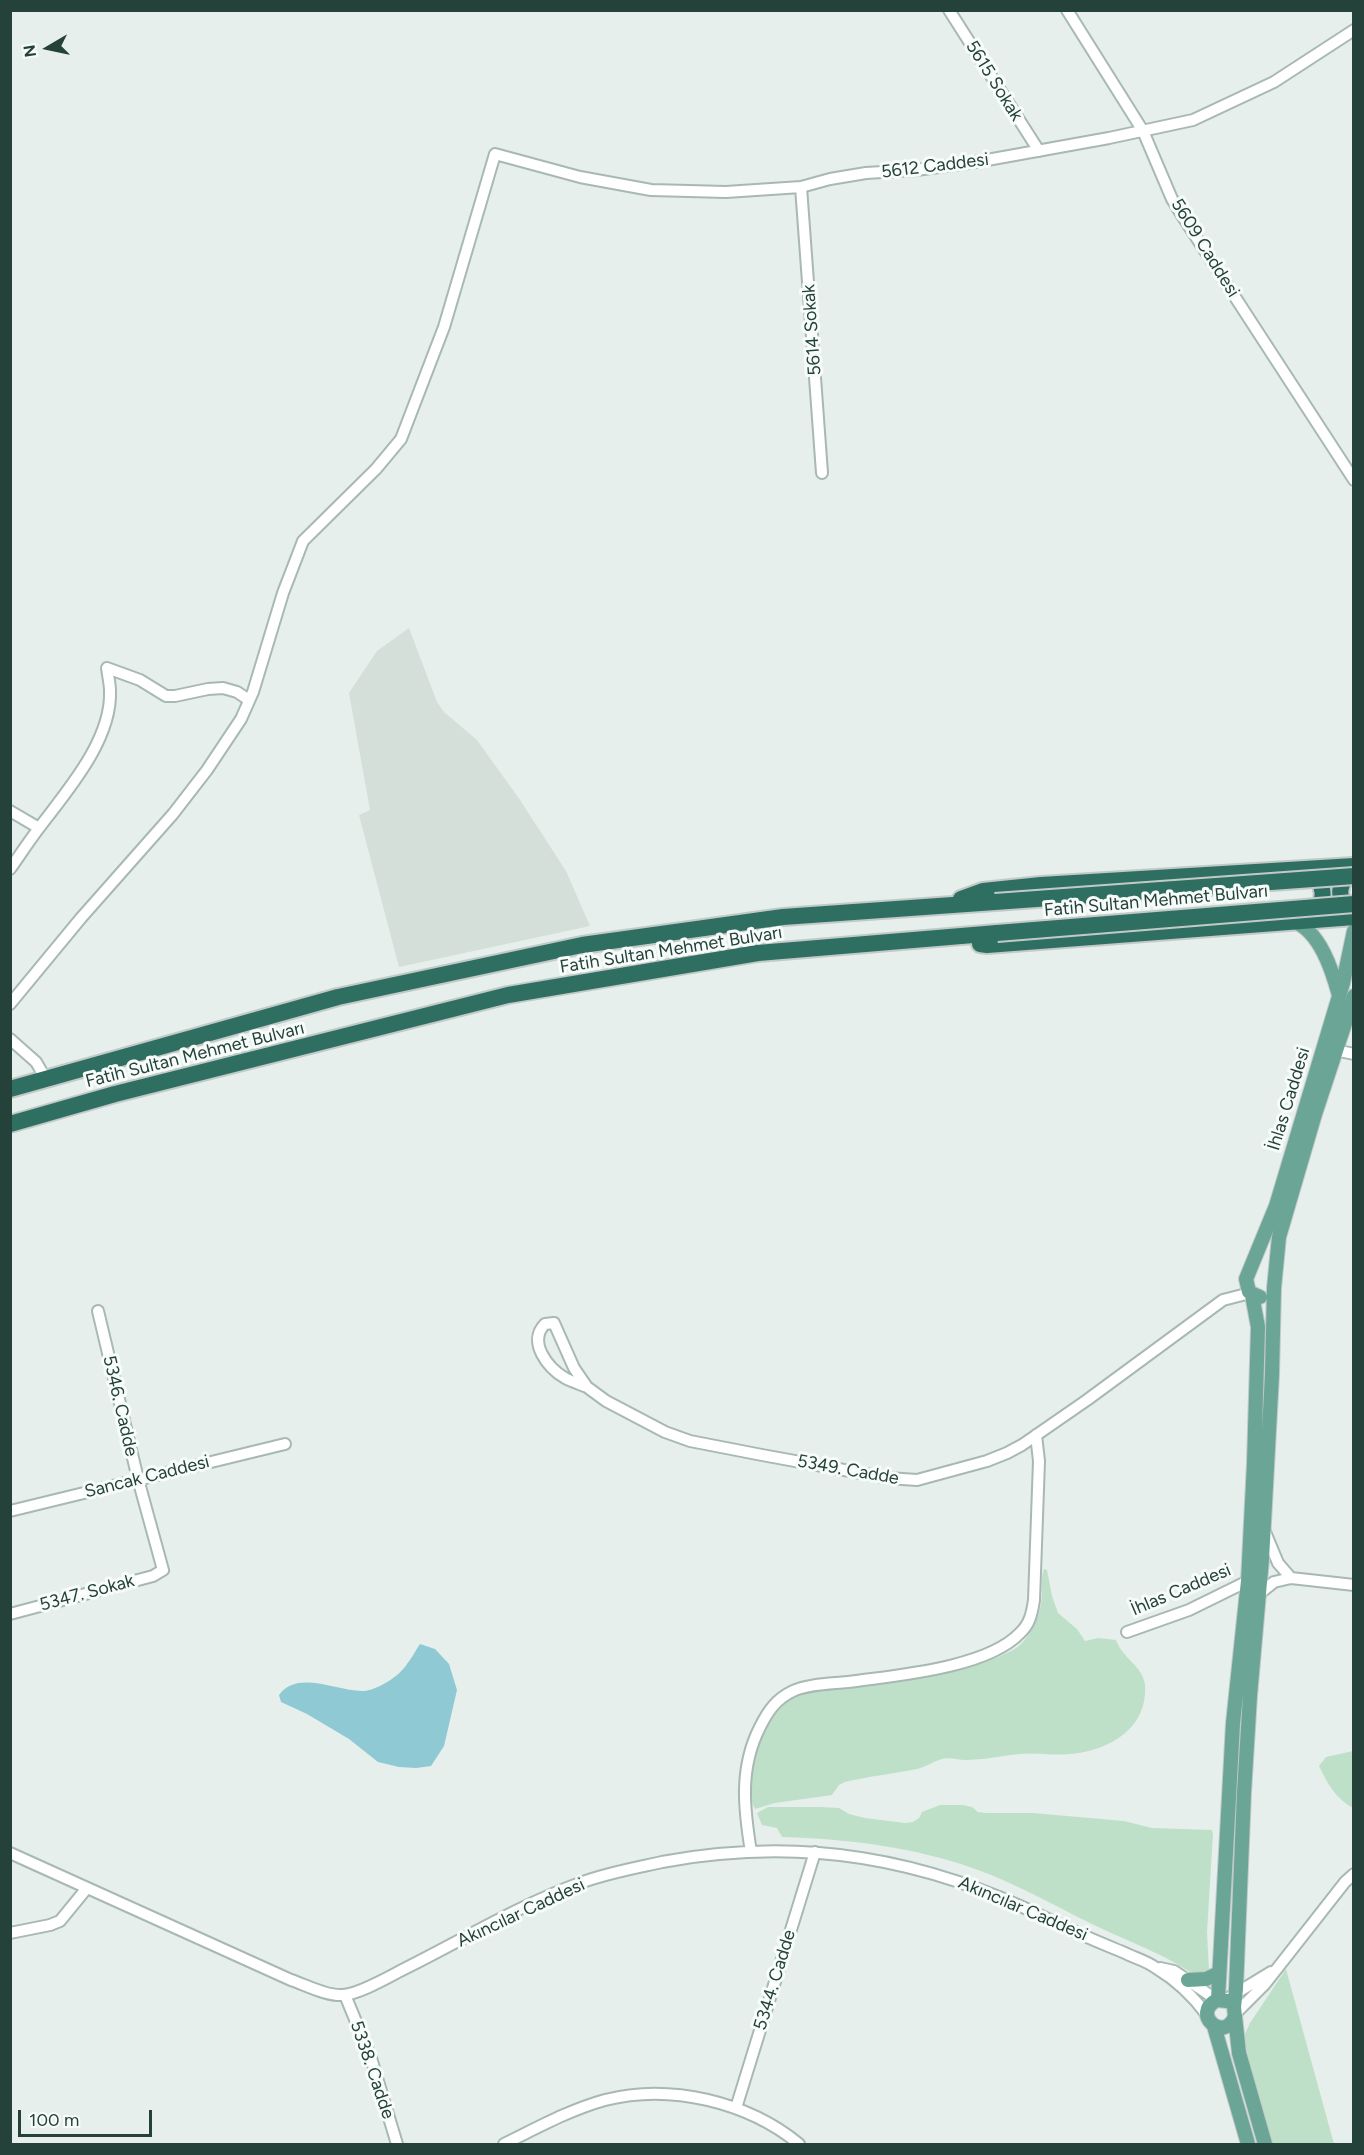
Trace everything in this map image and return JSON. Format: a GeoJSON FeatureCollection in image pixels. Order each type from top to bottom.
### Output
{"type":"FeatureCollection","features":[{"type":"Feature","properties":{"kind":"highway"},"geometry":{"type":"LineString","coordinates":[[945,906],[983,891],[1041,885],[1353,866]]}},
{"type":"Feature","properties":{"kind":"highway"},"geometry":{"type":"LineString","coordinates":[[1353,866],[1340,889],[1343,903],[1353,916]]}},
{"type":"Feature","properties":{"kind":"highway"},"geometry":{"type":"LineString","coordinates":[[1300,921],[1319,909],[1323,895],[1318,879],[1306,868]]}},
{"type":"Feature","properties":{"kind":"highway","name":"Fatih Sultan Mehmet Bulvarı"},"geometry":{"type":"LineString","coordinates":[[10,1089],[338,997],[582,945],[783,917],[1353,876]]}},
{"type":"Feature","properties":{"kind":"highway","name":"Fatih Sultan Mehmet Bulvarı"},"geometry":{"type":"LineString","coordinates":[[10,1124],[115,1094],[508,995],[758,953],[1353,904]]}},
{"type":"Feature","properties":{"kind":"highway"},"geometry":{"type":"LineString","coordinates":[[946,937],[987,945],[1353,916]]}},
{"type":"Feature","properties":{"kind":"main road"},"geometry":{"type":"LineString","coordinates":[[1300,921],[1311,934],[1346,995]]}},
{"type":"Feature","properties":{"kind":"main road","name":"İhlas Caddesi"},"geometry":{"type":"LineString","coordinates":[[1255,1598],[1264,1528],[1274,1283],[1279,1236],[1335,1050],[1349,1026],[1346,995],[1353,931]]}},
{"type":"Feature","properties":{"kind":"main road","name":"İhlas Caddesi"},"geometry":{"type":"LineString","coordinates":[[1247,1277],[1276,1206],[1346,995]]}},
{"type":"Feature","properties":{"kind":"main road"},"geometry":{"type":"LineString","coordinates":[[1260,1268],[1268,1270],[1274,1283],[1262,1297],[1251,1294],[1246,1288],[1247,1277],[1255,1269],[1260,1268]]}},
{"type":"Feature","properties":{"kind":"main road","name":"İhlas Caddesi"},"geometry":{"type":"LineString","coordinates":[[1251,1294],[1258,1327],[1258,1362],[1248,1581],[1255,1598]]}},
{"type":"Feature","properties":{"kind":"main road"},"geometry":{"type":"LineString","coordinates":[[1255,1598],[1233,1723],[1219,1972],[1230,1998],[1242,2065],[1265,2145]]}},
{"type":"Feature","properties":{"kind":"main road"},"geometry":{"type":"LineString","coordinates":[[1211,2020],[1227,2026],[1255,1598]]}},
{"type":"Feature","properties":{"kind":"main road"},"geometry":{"type":"LineString","coordinates":[[1188,1980],[1206,1979],[1219,1972]]}},
{"type":"Feature","properties":{"kind":"main road"},"geometry":{"type":"LineString","coordinates":[[1230,1998],[1209,2006],[1211,2020],[1248,2145]]}},
{"type":"Feature","properties":{"kind":"street","name":"5615 Sokak"},"geometry":{"type":"LineString","coordinates":[[950,10],[1039,151]]}},
{"type":"Feature","properties":{"kind":"street","name":"5609 Caddesi"},"geometry":{"type":"LineString","coordinates":[[1067,10],[1143,131],[1178,208],[1353,477]]}},
{"type":"Feature","properties":{"kind":"street","name":"5612 Caddesi"},"geometry":{"type":"LineString","coordinates":[[249,700],[283,593],[303,541],[376,470],[402,439],[444,327],[495,154],[580,177],[651,189],[726,192],[801,187],[866,173],[916,170],[1039,151],[1194,120],[1274,82],[1353,30]]}},
{"type":"Feature","properties":{"kind":"street","name":"5614 Sokak"},"geometry":{"type":"LineString","coordinates":[[801,187],[822,473]]}},
{"type":"Feature","properties":{"kind":"street"},"geometry":{"type":"LineString","coordinates":[[10,869],[68,791],[97,742],[109,706],[107,668],[140,680],[166,696],[223,688],[237,692],[249,700],[241,719],[207,770],[173,814],[81,918],[10,1004]]}},
{"type":"Feature","properties":{"kind":"street"},"geometry":{"type":"LineString","coordinates":[[10,811],[39,828]]}},
{"type":"Feature","properties":{"kind":"street"},"geometry":{"type":"LineString","coordinates":[[10,1039],[36,1062],[46,1079]]}},
{"type":"Feature","properties":{"kind":"street"},"geometry":{"type":"LineString","coordinates":[[1335,1050],[1353,1054]]}},
{"type":"Feature","properties":{"kind":"street"},"geometry":{"type":"LineString","coordinates":[[1223,1300],[1247,1277]]}},
{"type":"Feature","properties":{"kind":"street","name":"5349. Cadde"},"geometry":{"type":"LineString","coordinates":[[587,1387],[574,1368],[554,1323],[545,1324],[540,1331],[538,1341],[546,1360],[566,1378],[587,1387],[621,1409],[665,1432],[690,1442],[900,1479],[924,1479],[1007,1453],[1087,1400],[1223,1300],[1251,1294]]}},
{"type":"Feature","properties":{"kind":"street","name":"5346. Cadde"},"geometry":{"type":"LineString","coordinates":[[98,1311],[138,1479],[163,1569]]}},
{"type":"Feature","properties":{"kind":"street"},"geometry":{"type":"LineString","coordinates":[[751,1852],[744,1815],[743,1790],[746,1763],[754,1739],[775,1702],[800,1688],[911,1672],[977,1658],[1012,1641],[1027,1624],[1032,1615],[1035,1580],[1039,1467],[1036,1435]]}},
{"type":"Feature","properties":{"kind":"street","name":"Sancak Caddesi"},"geometry":{"type":"LineString","coordinates":[[10,1511],[285,1443]]}},
{"type":"Feature","properties":{"kind":"street"},"geometry":{"type":"LineString","coordinates":[[1264,1528],[1278,1563],[1291,1578]]}},
{"type":"Feature","properties":{"kind":"street","name":"5347. Sokak"},"geometry":{"type":"LineString","coordinates":[[10,1614],[153,1576],[163,1569]]}},
{"type":"Feature","properties":{"kind":"street"},"geometry":{"type":"LineString","coordinates":[[1255,1598],[1274,1582],[1291,1578],[1353,1585]]}},
{"type":"Feature","properties":{"kind":"street","name":"İhlas Caddesi"},"geometry":{"type":"LineString","coordinates":[[1127,1632],[1189,1610],[1248,1581]]}},
{"type":"Feature","properties":{"kind":"street","name":"Akıncılar Caddesi"},"geometry":{"type":"LineString","coordinates":[[345,1995],[392,1975],[532,1904],[581,1882],[642,1866],[689,1857],[751,1852],[815,1852],[887,1862],[949,1877],[1015,1902],[1062,1926],[1156,1967],[1174,1971],[1188,1980],[1230,1998]]}},
{"type":"Feature","properties":{"kind":"street","name":"5344. Cadde"},"geometry":{"type":"LineString","coordinates":[[736,2108],[815,1852]]}},
{"type":"Feature","properties":{"kind":"street"},"geometry":{"type":"LineString","coordinates":[[10,1854],[291,1980],[331,1994],[345,1995]]}},
{"type":"Feature","properties":{"kind":"street"},"geometry":{"type":"LineString","coordinates":[[1230,1998],[1265,1984],[1353,1874]]}},
{"type":"Feature","properties":{"kind":"street"},"geometry":{"type":"LineString","coordinates":[[10,1933],[60,1921],[87,1888]]}},
{"type":"Feature","properties":{"kind":"street","name":"Akıncılar Caddesi"},"geometry":{"type":"LineString","coordinates":[[1156,1967],[1192,1996],[1211,2020]]}},
{"type":"Feature","properties":{"kind":"street"},"geometry":{"type":"LineString","coordinates":[[1230,1998],[1276,1969]]}},
{"type":"Feature","properties":{"kind":"street","name":"5338. Cadde"},"geometry":{"type":"LineString","coordinates":[[345,1995],[371,2058],[397,2145]]}},
{"type":"Feature","properties":{"kind":"street"},"geometry":{"type":"LineString","coordinates":[[504,2145],[559,2117],[620,2097],[668,2095],[714,2101],[736,2108],[759,2117],[786,2133],[799,2145]]}},
{"type":"Feature","properties":{"kind":"shaded area"},"geometry":{"type":"Polygon","coordinates":[[[409,628],[437,702],[444,712],[477,740],[520,800],[566,871],[590,926],[399,967],[359,815],[370,810],[349,693],[377,651],[409,628]]]}},
{"type":"Feature","properties":{"kind":"green space"},"geometry":{"type":"Polygon","coordinates":[[[1044,1569],[1047,1570],[1058,1613],[1077,1629],[1085,1641],[1098,1638],[1116,1640],[1143,1678],[1144,1700],[1140,1714],[1123,1735],[1098,1748],[1070,1754],[1025,1754],[972,1760],[942,1759],[917,1769],[845,1782],[839,1785],[832,1795],[775,1803],[755,1809],[750,1789],[755,1755],[767,1723],[783,1703],[796,1695],[809,1691],[861,1686],[936,1674],[987,1661],[1007,1653],[1020,1645],[1036,1622],[1041,1602],[1044,1569]]]}},
{"type":"Feature","properties":{"kind":"green space"},"geometry":{"type":"Polygon","coordinates":[[[1353,1751],[1353,1808],[1333,1790],[1319,1766],[1326,1757],[1353,1751]]]}},
{"type":"Feature","properties":{"kind":"green space"},"geometry":{"type":"Polygon","coordinates":[[[940,1805],[963,1805],[986,1813],[1033,1813],[1124,1821],[1152,1828],[1212,1830],[1207,1932],[1209,1971],[1200,1977],[1168,1959],[1021,1888],[978,1870],[906,1850],[832,1840],[782,1837],[777,1828],[762,1825],[757,1813],[768,1807],[839,1808],[849,1814],[865,1818],[905,1823],[913,1822],[922,1812],[940,1805]]]}},
{"type":"Feature","properties":{"kind":"green space"},"geometry":{"type":"Polygon","coordinates":[[[1286,1969],[1334,2144],[1272,2144],[1248,2057],[1244,2036],[1250,2023],[1286,1969]]]}},
{"type":"Feature","properties":{"kind":"water"},"geometry":{"type":"Polygon","coordinates":[[[420,1644],[435,1649],[449,1664],[457,1690],[444,1746],[431,1766],[399,1767],[378,1762],[349,1739],[307,1714],[281,1702],[279,1695],[287,1687],[297,1684],[319,1684],[364,1691],[375,1688],[388,1682],[404,1669],[420,1644]]]}}]}
